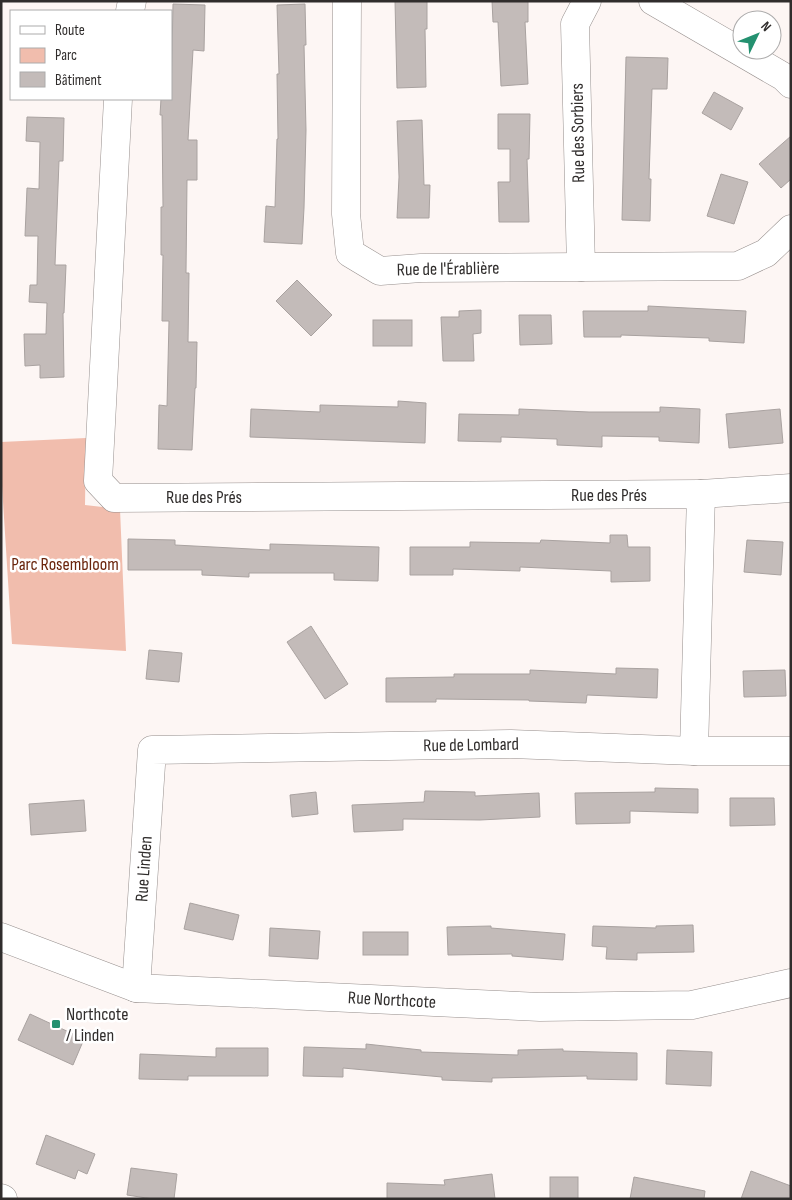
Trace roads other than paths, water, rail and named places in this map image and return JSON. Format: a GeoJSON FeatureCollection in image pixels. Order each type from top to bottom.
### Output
{"type":"FeatureCollection","features":[{"type":"Feature","properties":{"kind":"street","name":"Rue de l'Érablière"},"geometry":{"type":"LineString","coordinates":[[347,1],[346,214],[350,253],[380,271],[421,268],[738,266],[766,253],[791,229]]}},
{"type":"Feature","properties":{"kind":"street","name":"Rue des Sorbiers"},"geometry":{"type":"LineString","coordinates":[[581,267],[575,24],[587,1]]}},
{"type":"Feature","properties":{"kind":"street"},"geometry":{"type":"LineString","coordinates":[[653,1],[784,77],[791,84]]}},
{"type":"Feature","properties":{"kind":"street","name":"Rue des Prés"},"geometry":{"type":"LineString","coordinates":[[118,100],[98,481],[114,498],[701,494],[791,488]]}},
{"type":"Feature","properties":{"kind":"street"},"geometry":{"type":"LineString","coordinates":[[694,751],[701,494]]}},
{"type":"Feature","properties":{"kind":"street","name":"Rue de Lombard"},"geometry":{"type":"LineString","coordinates":[[152,750],[511,744],[694,751],[791,751]]}},
{"type":"Feature","properties":{"kind":"street","name":"Rue Linden"},"geometry":{"type":"LineString","coordinates":[[136,988],[152,750]]}},
{"type":"Feature","properties":{"kind":"street","name":"Rue Northcote"},"geometry":{"type":"LineString","coordinates":[[1,937],[136,988],[540,1007],[692,1004],[791,983]]}},
{"type":"Feature","properties":{"kind":"place","name":"Northcote / Linden"},"geometry":{"type":"Point","coordinates":[56,1024]}},
{"type":"Feature","properties":{"kind":"park label","name":"Parc Rosembloom"},"geometry":{"type":"Point","coordinates":[65,564]}}]}
